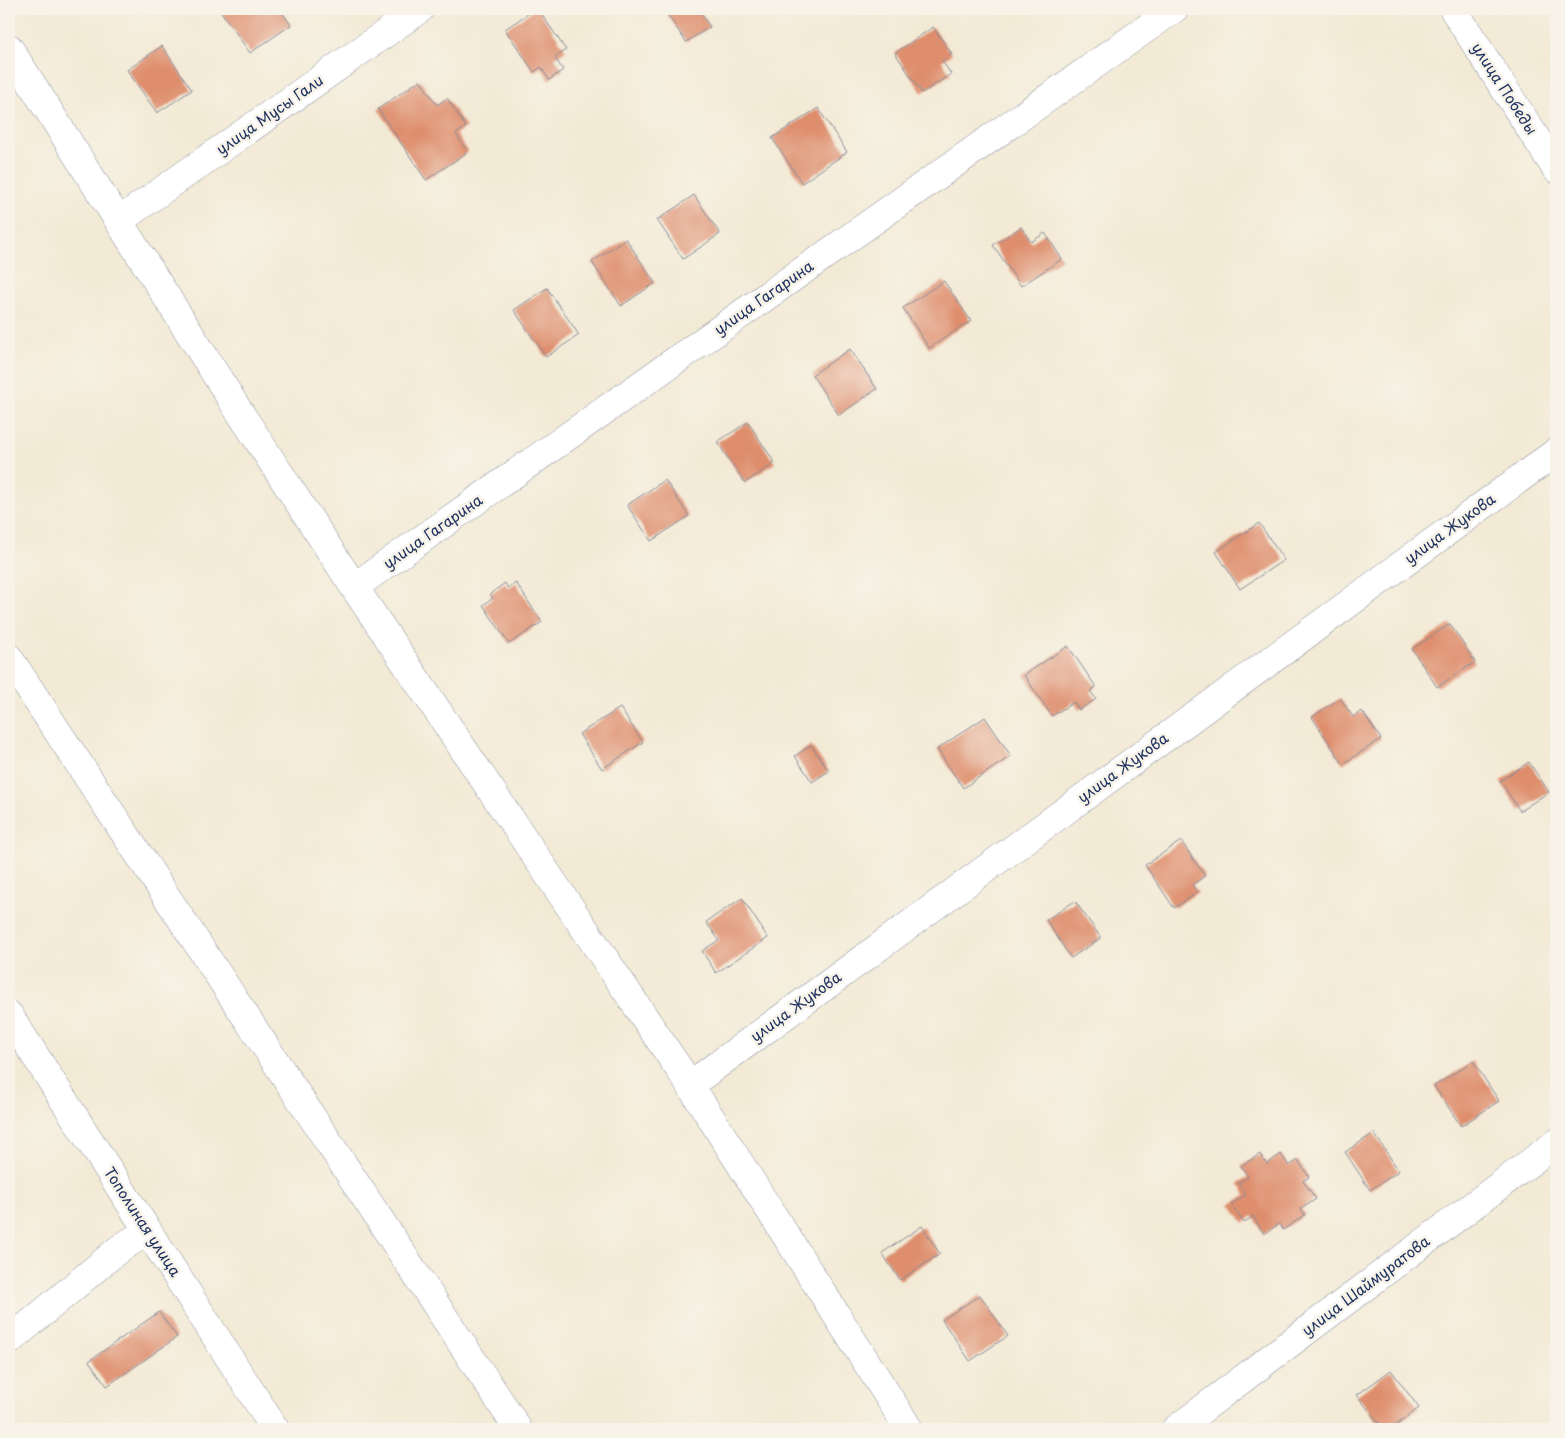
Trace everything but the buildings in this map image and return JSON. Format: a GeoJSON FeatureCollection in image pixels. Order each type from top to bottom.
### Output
{"type":"FeatureCollection","features":[{"type":"Feature","properties":{"kind":"street","name":"улица Мусы Гали"},"geometry":{"type":"LineString","coordinates":[[120,220],[420,9]]}},
{"type":"Feature","properties":{"kind":"street","name":"улица Гагарина"},"geometry":{"type":"LineString","coordinates":[[354,587],[1174,9]]}},
{"type":"Feature","properties":{"kind":"street","name":"улица Победы"},"geometry":{"type":"LineString","coordinates":[[1453,9],[1556,169]]}},
{"type":"Feature","properties":{"kind":"street"},"geometry":{"type":"LineString","coordinates":[[9,48],[120,220],[235,405],[354,587],[690,1085],[909,1429]]}},
{"type":"Feature","properties":{"kind":"street","name":"улица Жукова"},"geometry":{"type":"LineString","coordinates":[[690,1085],[1556,452]]}},
{"type":"Feature","properties":{"kind":"street"},"geometry":{"type":"LineString","coordinates":[[9,658],[518,1429]]}},
{"type":"Feature","properties":{"kind":"street","name":"Тополиная улица"},"geometry":{"type":"LineString","coordinates":[[9,1015],[275,1429]]}},
{"type":"Feature","properties":{"kind":"street","name":"улица Шаймуратова"},"geometry":{"type":"LineString","coordinates":[[1176,1429],[1556,1143]]}},
{"type":"Feature","properties":{"kind":"street"},"geometry":{"type":"LineString","coordinates":[[9,1341],[118,1249],[148,1231]]}}]}
